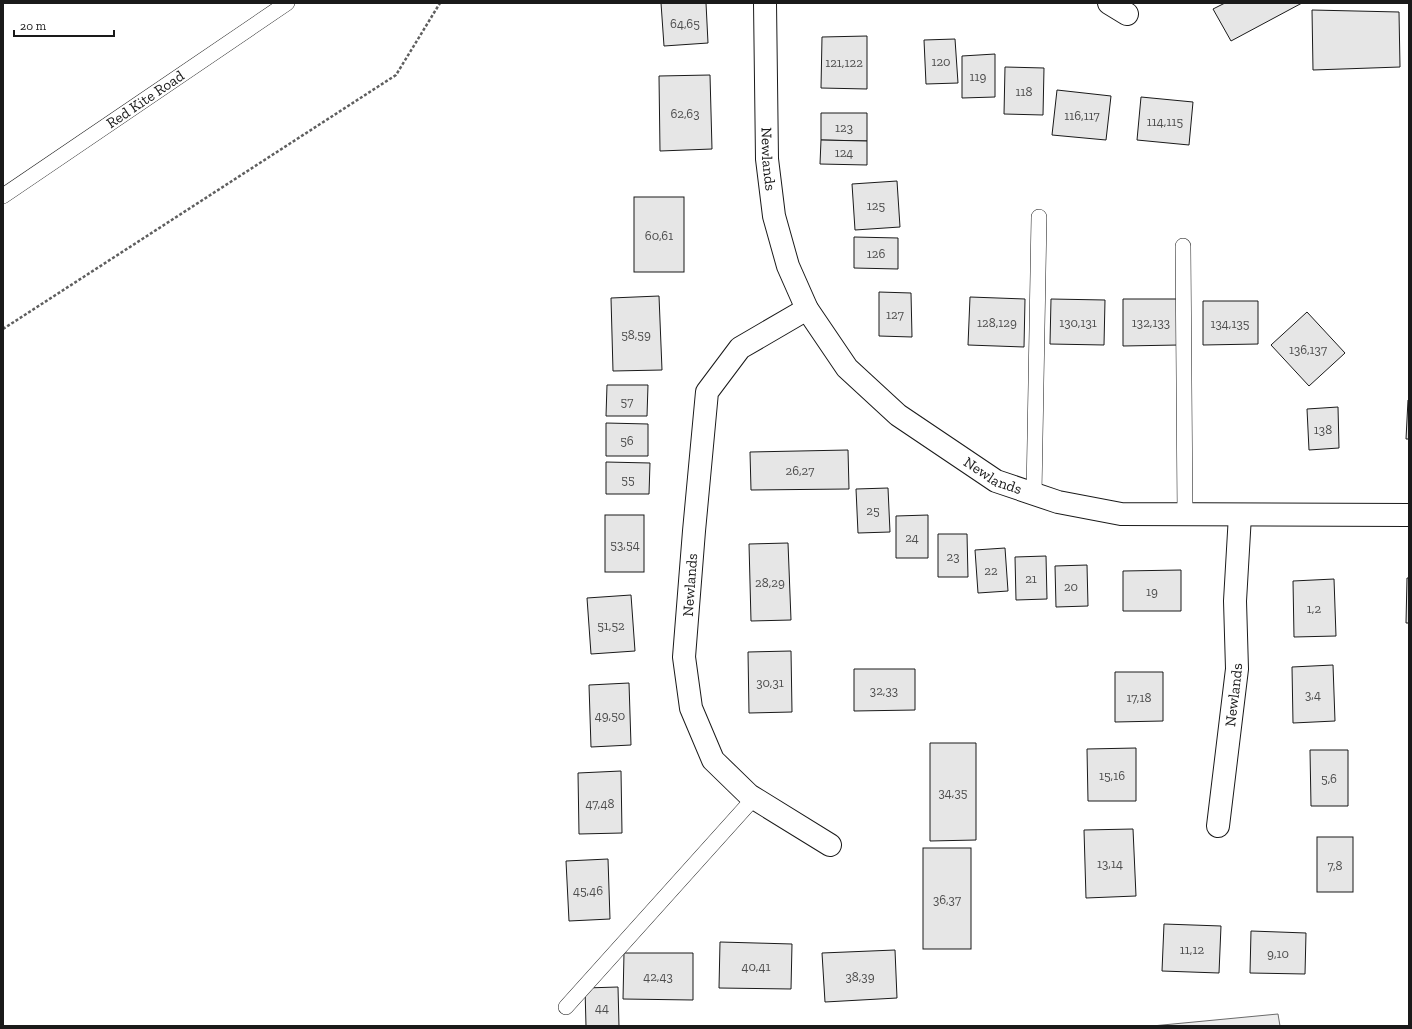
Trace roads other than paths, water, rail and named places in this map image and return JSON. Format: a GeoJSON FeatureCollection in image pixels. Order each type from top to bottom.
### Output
{"type":"FeatureCollection","features":[{"type":"Feature","properties":{"kind":"street","name":"Newlands"},"geometry":{"type":"LineString","coordinates":[[764,3],[767,159],[774,216],[788,266],[807,309],[847,368],[898,416],[996,481],[1058,502],[1121,514],[1409,515]]}},
{"type":"Feature","properties":{"kind":"street","name":"Newlands"},"geometry":{"type":"LineString","coordinates":[[807,309],[740,348],[707,392],[684,657],[691,708],[713,760],[749,795],[830,846]]}},
{"type":"Feature","properties":{"kind":"street","name":"Newlands"},"geometry":{"type":"LineString","coordinates":[[1218,826],[1237,669],[1235,601],[1240,515]]}},
{"type":"Feature","properties":{"kind":"lane","name":"Red Kite Road"},"geometry":{"type":"LineString","coordinates":[[3,196],[287,3]]}},
{"type":"Feature","properties":{"kind":"lane"},"geometry":{"type":"LineString","coordinates":[[1034,494],[1039,217]]}},
{"type":"Feature","properties":{"kind":"lane"},"geometry":{"type":"LineString","coordinates":[[1183,246],[1185,515]]}},
{"type":"Feature","properties":{"kind":"lane"},"geometry":{"type":"LineString","coordinates":[[566,1007],[754,798]]}}]}
